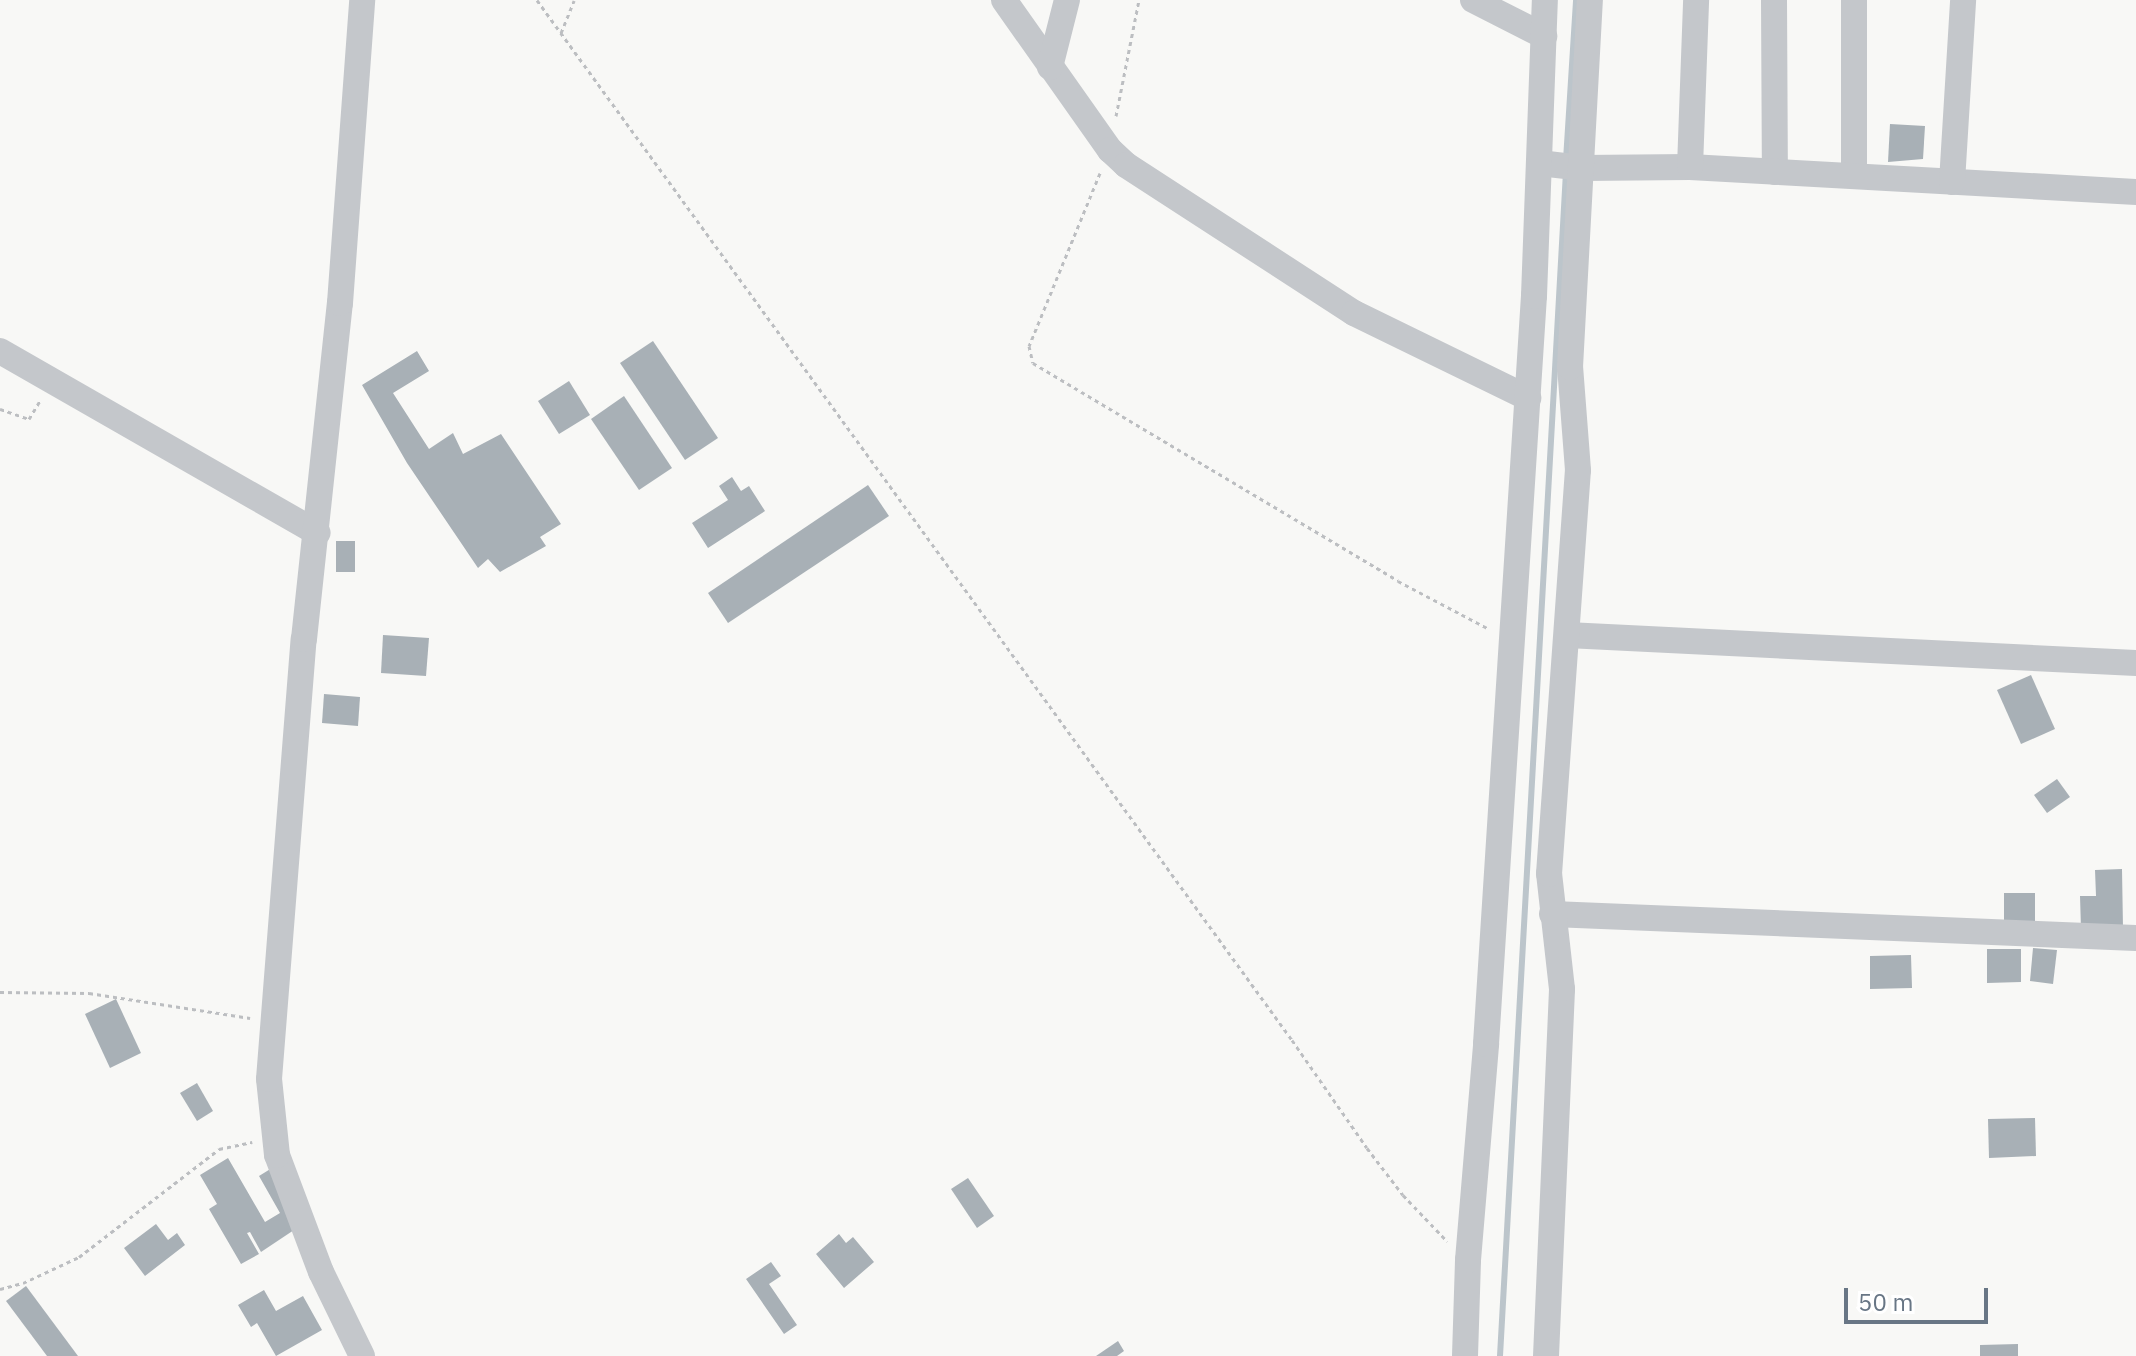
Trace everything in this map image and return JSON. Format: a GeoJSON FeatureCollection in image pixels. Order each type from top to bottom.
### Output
{"type":"FeatureCollection","features":[{"type":"Feature","properties":{"kind":"street"},"geometry":{"type":"LineString","coordinates":[[362,0],[318,533],[302,667],[269,1079],[277,1155],[321,1272],[362,1356]]}},
{"type":"Feature","properties":{"kind":"street"},"geometry":{"type":"LineString","coordinates":[[1004,0],[1110,150],[1195,211],[1354,313],[1528,398]]}},
{"type":"Feature","properties":{"kind":"street"},"geometry":{"type":"LineString","coordinates":[[1050,67],[1067,0]]}},
{"type":"Feature","properties":{"kind":"street"},"geometry":{"type":"LineString","coordinates":[[1473,0],[1544,36]]}},
{"type":"Feature","properties":{"kind":"street"},"geometry":{"type":"LineString","coordinates":[[1545,0],[1544,36],[1560,165],[1578,470],[1569,548],[1567,635],[1549,874],[1562,989],[1546,1356]]}},
{"type":"Feature","properties":{"kind":"street"},"geometry":{"type":"LineString","coordinates":[[1465,1356],[1468,1260],[1486,1044],[1528,398],[1560,165],[1590,0]]}},
{"type":"Feature","properties":{"kind":"street"},"geometry":{"type":"LineString","coordinates":[[1690,167],[1696,0]]}},
{"type":"Feature","properties":{"kind":"street"},"geometry":{"type":"LineString","coordinates":[[1774,0],[1775,172]]}},
{"type":"Feature","properties":{"kind":"street"},"geometry":{"type":"LineString","coordinates":[[1854,0],[1854,176]]}},
{"type":"Feature","properties":{"kind":"street"},"geometry":{"type":"LineString","coordinates":[[1952,182],[1963,0]]}},
{"type":"Feature","properties":{"kind":"street"},"geometry":{"type":"LineString","coordinates":[[1560,165],[1690,167],[2136,192]]}},
{"type":"Feature","properties":{"kind":"street"},"geometry":{"type":"LineString","coordinates":[[0,351],[105,414],[318,533]]}},
{"type":"Feature","properties":{"kind":"street"},"geometry":{"type":"LineString","coordinates":[[1567,635],[2136,663]]}},
{"type":"Feature","properties":{"kind":"street"},"geometry":{"type":"LineString","coordinates":[[1552,914],[2136,938]]}},
{"type":"Feature","properties":{"kind":"path"},"geometry":{"type":"LineString","coordinates":[[537,0],[1292,1040],[1367,1148],[1430,1226],[1468,1260]]}},
{"type":"Feature","properties":{"kind":"path"},"geometry":{"type":"LineString","coordinates":[[561,33],[574,0]]}},
{"type":"Feature","properties":{"kind":"path"},"geometry":{"type":"LineString","coordinates":[[1139,0],[1110,150],[1029,346],[1033,363],[1398,581],[1510,640]]}},
{"type":"Feature","properties":{"kind":"path"},"geometry":{"type":"LineString","coordinates":[[0,409],[29,419],[50,379]]}},
{"type":"Feature","properties":{"kind":"path"},"geometry":{"type":"LineString","coordinates":[[0,992],[89,993],[274,1022]]}},
{"type":"Feature","properties":{"kind":"path"},"geometry":{"type":"LineString","coordinates":[[0,1289],[23,1283],[79,1257],[219,1149],[276,1137]]}},
{"type":"Feature","properties":{"kind":"building"},"geometry":{"type":"Polygon","coordinates":[[[1890,124],[1925,126],[1923,159],[1888,162],[1890,124]]]}},
{"type":"Feature","properties":{"kind":"building"},"geometry":{"type":"Polygon","coordinates":[[[653,341],[718,438],[685,460],[620,363],[653,341]]]}},
{"type":"Feature","properties":{"kind":"building"},"geometry":{"type":"Polygon","coordinates":[[[417,351],[429,371],[393,393],[429,449],[453,433],[463,454],[501,434],[561,524],[540,537],[546,546],[500,572],[488,559],[478,568],[407,463],[362,385],[417,351]]]}},
{"type":"Feature","properties":{"kind":"building"},"geometry":{"type":"Polygon","coordinates":[[[569,381],[590,415],[559,434],[538,401],[569,381]]]}},
{"type":"Feature","properties":{"kind":"building"},"geometry":{"type":"Polygon","coordinates":[[[624,396],[672,468],[639,490],[591,419],[624,396]]]}},
{"type":"Feature","properties":{"kind":"building"},"geometry":{"type":"Polygon","coordinates":[[[732,477],[741,491],[749,486],[765,511],[708,548],[692,523],[728,500],[719,486],[732,477]]]}},
{"type":"Feature","properties":{"kind":"building"},"geometry":{"type":"Polygon","coordinates":[[[868,485],[889,516],[728,623],[708,593],[868,485]]]}},
{"type":"Feature","properties":{"kind":"building"},"geometry":{"type":"Polygon","coordinates":[[[336,541],[355,541],[355,572],[336,572],[336,541]]]}},
{"type":"Feature","properties":{"kind":"building"},"geometry":{"type":"Polygon","coordinates":[[[383,635],[429,638],[426,676],[381,673],[383,635]]]}},
{"type":"Feature","properties":{"kind":"building"},"geometry":{"type":"Polygon","coordinates":[[[2031,675],[2055,729],[2021,744],[1997,690],[2031,675]]]}},
{"type":"Feature","properties":{"kind":"building"},"geometry":{"type":"Polygon","coordinates":[[[324,694],[360,697],[358,726],[322,723],[324,694]]]}},
{"type":"Feature","properties":{"kind":"building"},"geometry":{"type":"Polygon","coordinates":[[[2057,779],[2070,797],[2047,813],[2034,795],[2057,779]]]}},
{"type":"Feature","properties":{"kind":"building"},"geometry":{"type":"Polygon","coordinates":[[[2122,869],[2123,928],[2081,929],[2080,896],[2096,896],[2095,870],[2122,869]]]}},
{"type":"Feature","properties":{"kind":"building"},"geometry":{"type":"Polygon","coordinates":[[[2004,893],[2035,893],[2035,925],[2004,925],[2004,893]]]}},
{"type":"Feature","properties":{"kind":"building"},"geometry":{"type":"Polygon","coordinates":[[[2033,948],[2057,950],[2053,984],[2030,981],[2033,948]]]}},
{"type":"Feature","properties":{"kind":"building"},"geometry":{"type":"Polygon","coordinates":[[[1987,949],[2021,949],[2021,982],[1987,983],[1987,949]]]}},
{"type":"Feature","properties":{"kind":"building"},"geometry":{"type":"Polygon","coordinates":[[[1911,955],[1912,988],[1870,989],[1870,956],[1911,955]]]}},
{"type":"Feature","properties":{"kind":"building"},"geometry":{"type":"Polygon","coordinates":[[[116,999],[141,1053],[110,1068],[85,1014],[116,999]]]}},
{"type":"Feature","properties":{"kind":"building"},"geometry":{"type":"Polygon","coordinates":[[[197,1083],[213,1111],[197,1121],[180,1093],[197,1083]]]}},
{"type":"Feature","properties":{"kind":"building"},"geometry":{"type":"Polygon","coordinates":[[[2035,1118],[2036,1156],[1989,1158],[1988,1119],[2035,1118]]]}},
{"type":"Feature","properties":{"kind":"building"},"geometry":{"type":"Polygon","coordinates":[[[228,1158],[265,1222],[280,1213],[259,1176],[272,1168],[297,1228],[261,1252],[250,1232],[247,1233],[259,1254],[241,1264],[209,1209],[217,1204],[200,1175],[228,1158]]]}},
{"type":"Feature","properties":{"kind":"building"},"geometry":{"type":"Polygon","coordinates":[[[968,1178],[994,1216],[977,1228],[951,1189],[968,1178]]]}},
{"type":"Feature","properties":{"kind":"building"},"geometry":{"type":"Polygon","coordinates":[[[156,1224],[168,1240],[177,1233],[185,1245],[145,1276],[124,1248],[156,1224]]]}},
{"type":"Feature","properties":{"kind":"building"},"geometry":{"type":"Polygon","coordinates":[[[839,1234],[846,1243],[853,1237],[874,1262],[844,1288],[816,1254],[839,1234]]]}},
{"type":"Feature","properties":{"kind":"building"},"geometry":{"type":"Polygon","coordinates":[[[771,1262],[781,1276],[769,1284],[797,1325],[784,1334],[746,1279],[771,1262]]]}},
{"type":"Feature","properties":{"kind":"building"},"geometry":{"type":"Polygon","coordinates":[[[26,1286],[78,1356],[47,1356],[6,1301],[26,1286]]]}},
{"type":"Feature","properties":{"kind":"building"},"geometry":{"type":"Polygon","coordinates":[[[264,1290],[276,1311],[303,1296],[322,1330],[276,1356],[257,1323],[251,1327],[238,1305],[264,1290]]]}},
{"type":"Feature","properties":{"kind":"building"},"geometry":{"type":"Polygon","coordinates":[[[1118,1341],[1124,1351],[1117,1356],[1096,1356],[1118,1341]]]}},
{"type":"Feature","properties":{"kind":"building"},"geometry":{"type":"Polygon","coordinates":[[[2018,1344],[2018,1356],[1980,1356],[1980,1345],[2018,1344]]]}},
{"type":"Feature","properties":{"kind":"waterway"},"geometry":{"type":"LineString","coordinates":[[1566,160],[1576,0]]}},
{"type":"Feature","properties":{"kind":"waterway"},"geometry":{"type":"LineString","coordinates":[[1500,1356],[1566,171]]}}]}
